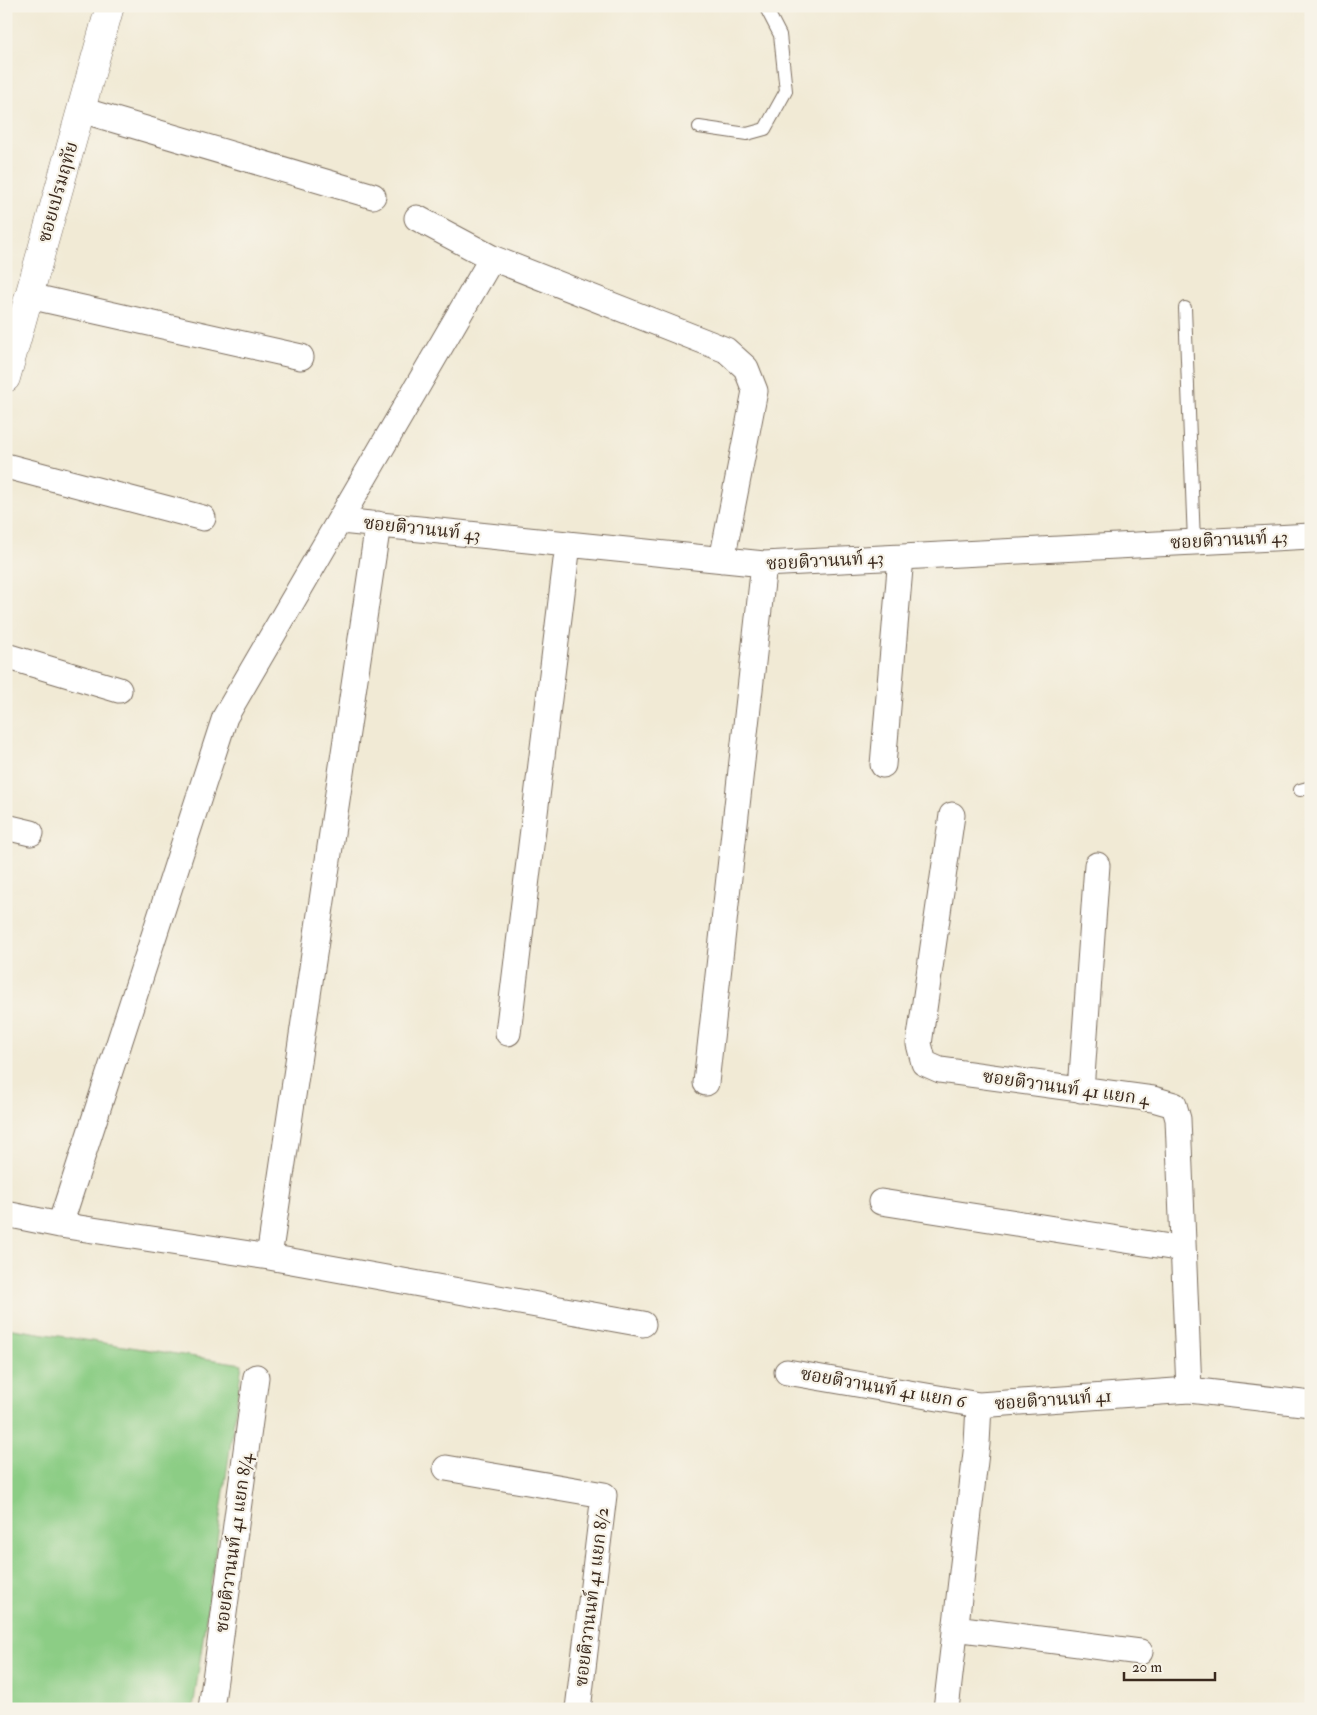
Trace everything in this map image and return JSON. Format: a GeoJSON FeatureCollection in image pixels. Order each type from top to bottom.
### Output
{"type":"FeatureCollection","features":[{"type":"Feature","properties":{"kind":"street","name":"ซอยเปรมฤทัย"},"geometry":{"type":"LineString","coordinates":[[6,378],[110,6]]}},
{"type":"Feature","properties":{"kind":"street"},"geometry":{"type":"LineString","coordinates":[[82,110],[373,196]]}},
{"type":"Feature","properties":{"kind":"street"},"geometry":{"type":"LineString","coordinates":[[417,218],[492,258],[726,350],[746,368],[755,391],[722,560]]}},
{"type":"Feature","properties":{"kind":"street"},"geometry":{"type":"LineString","coordinates":[[60,1225],[225,717],[341,521],[492,258]]}},
{"type":"Feature","properties":{"kind":"street"},"geometry":{"type":"LineString","coordinates":[[29,296],[301,357]]}},
{"type":"Feature","properties":{"kind":"street"},"geometry":{"type":"LineString","coordinates":[[6,466],[203,518]]}},
{"type":"Feature","properties":{"kind":"street","name":"ซอยติวานนท์ 43"},"geometry":{"type":"LineString","coordinates":[[341,521],[764,564],[1311,536]]}},
{"type":"Feature","properties":{"kind":"street"},"geometry":{"type":"LineString","coordinates":[[269,1257],[378,524]]}},
{"type":"Feature","properties":{"kind":"street"},"geometry":{"type":"LineString","coordinates":[[508,1033],[568,544]]}},
{"type":"Feature","properties":{"kind":"street"},"geometry":{"type":"LineString","coordinates":[[883,765],[901,557]]}},
{"type":"Feature","properties":{"kind":"street"},"geometry":{"type":"LineString","coordinates":[[706,1083],[764,564]]}},
{"type":"Feature","properties":{"kind":"street"},"geometry":{"type":"LineString","coordinates":[[6,656],[119,690]]}},
{"type":"Feature","properties":{"kind":"street","name":"ซอยติวานนท์ 41 แยก 4"},"geometry":{"type":"LineString","coordinates":[[952,815],[919,1044],[924,1064],[940,1070],[1153,1100],[1174,1105],[1178,1119],[1189,1390]]}},
{"type":"Feature","properties":{"kind":"street"},"geometry":{"type":"LineString","coordinates":[[6,827],[31,833]]}},
{"type":"Feature","properties":{"kind":"street"},"geometry":{"type":"LineString","coordinates":[[1081,1090],[1097,865]]}},
{"type":"Feature","properties":{"kind":"street"},"geometry":{"type":"LineString","coordinates":[[881,1202],[1183,1249]]}},
{"type":"Feature","properties":{"kind":"street"},"geometry":{"type":"LineString","coordinates":[[6,1214],[60,1225],[269,1257],[643,1324]]}},
{"type":"Feature","properties":{"kind":"street","name":"ซอยติวานนท์ 41 แยก 6"},"geometry":{"type":"LineString","coordinates":[[786,1372],[979,1405]]}},
{"type":"Feature","properties":{"kind":"street","name":"ซอยติวานนท์ 41 แยก 8/4"},"geometry":{"type":"LineString","coordinates":[[211,1709],[256,1377]]}},
{"type":"Feature","properties":{"kind":"street","name":"ซอยติวานนท์ 41"},"geometry":{"type":"LineString","coordinates":[[946,1709],[977,1444],[979,1405],[1189,1390],[1311,1404]]}},
{"type":"Feature","properties":{"kind":"street","name":"ซอยติวานนท์ 41 แยก 8/2"},"geometry":{"type":"LineString","coordinates":[[446,1468],[604,1495],[578,1709]]}},
{"type":"Feature","properties":{"kind":"street"},"geometry":{"type":"LineString","coordinates":[[955,1628],[1140,1652]]}},
{"type":"Feature","properties":{"kind":"lane"},"geometry":{"type":"LineString","coordinates":[[699,127],[747,134],[765,129],[786,91],[780,35],[765,6]]}},
{"type":"Feature","properties":{"kind":"lane"},"geometry":{"type":"LineString","coordinates":[[1185,308],[1194,542]]}},
{"type":"Feature","properties":{"kind":"green space"},"geometry":{"type":"Polygon","coordinates":[[[6,1328],[242,1364],[193,1709],[6,1709],[6,1328]]]}}]}
